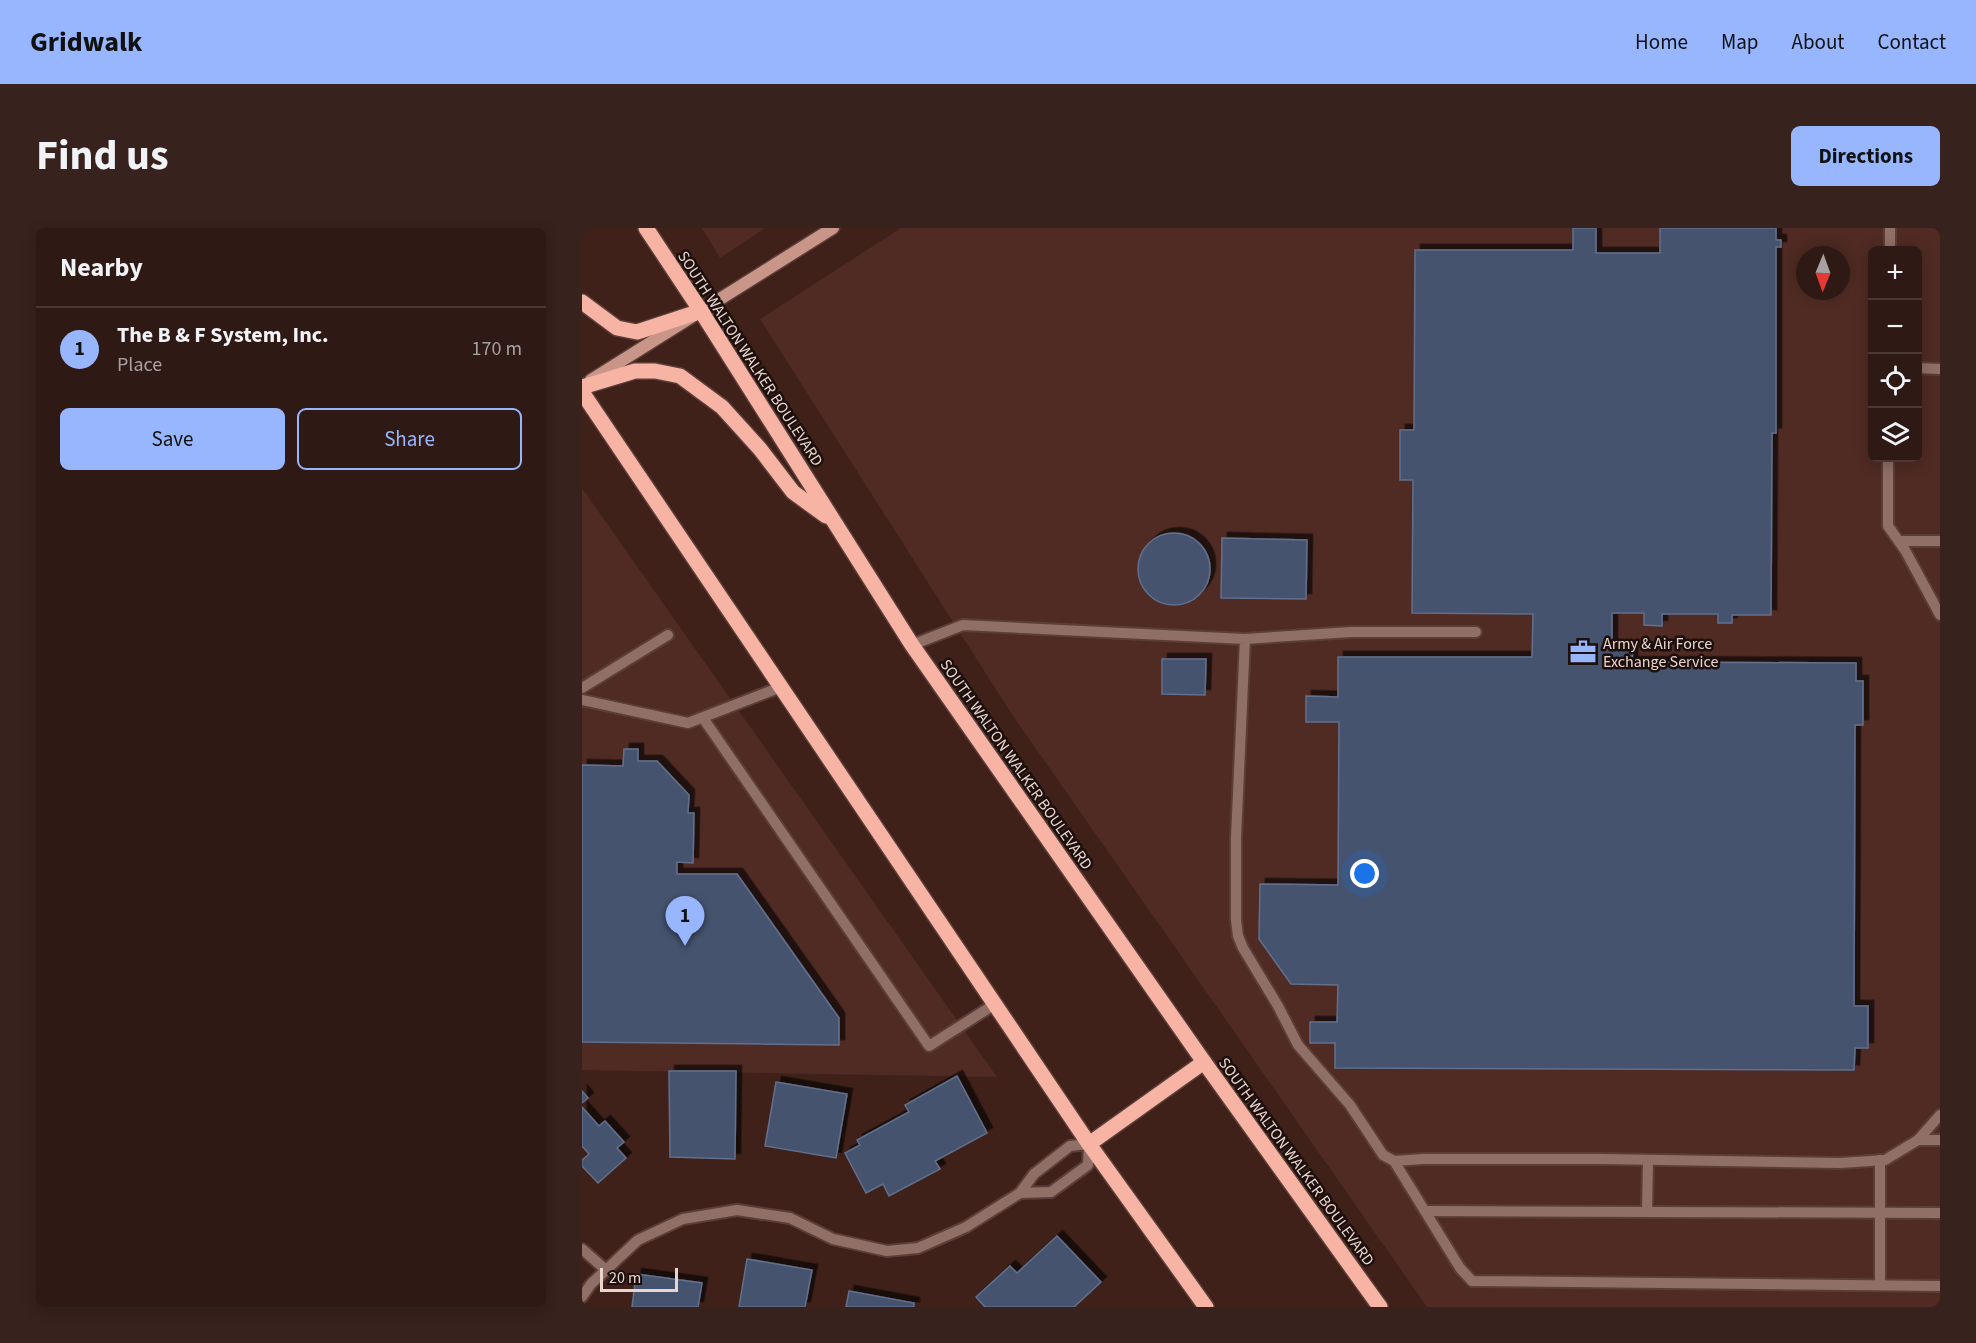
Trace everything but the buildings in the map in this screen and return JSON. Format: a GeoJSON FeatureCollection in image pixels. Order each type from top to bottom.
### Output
{"type":"FeatureCollection","features":[{"type":"Feature","properties":{"kind":"main road","name":"SOUTH WALTON WALKER BOULEVARD"},"geometry":{"type":"LineString","coordinates":[[646,228],[912,645],[1204,1062],[1380,1307]]}},
{"type":"Feature","properties":{"kind":"main road"},"geometry":{"type":"LineString","coordinates":[[582,302],[617,328],[637,332],[701,311]]}},
{"type":"Feature","properties":{"kind":"main road"},"geometry":{"type":"LineString","coordinates":[[582,386],[634,371],[655,371],[680,376],[722,407],[760,448],[793,492],[833,521]]}},
{"type":"Feature","properties":{"kind":"main road"},"geometry":{"type":"LineString","coordinates":[[582,392],[1089,1144],[1206,1307]]}},
{"type":"Feature","properties":{"kind":"main road"},"geometry":{"type":"LineString","coordinates":[[1089,1144],[1204,1062]]}},
{"type":"Feature","properties":{"kind":"street"},"geometry":{"type":"LineString","coordinates":[[582,386],[834,228]]}},
{"type":"Feature","properties":{"kind":"lane"},"geometry":{"type":"LineString","coordinates":[[1890,228],[1890,246]]}},
{"type":"Feature","properties":{"kind":"lane"},"geometry":{"type":"LineString","coordinates":[[1922,368],[1940,369]]}},
{"type":"Feature","properties":{"kind":"lane"},"geometry":{"type":"LineString","coordinates":[[1888,462],[1888,526],[1910,558],[1940,615]]}},
{"type":"Feature","properties":{"kind":"lane"},"geometry":{"type":"LineString","coordinates":[[1899,541],[1940,541]]}},
{"type":"Feature","properties":{"kind":"lane"},"geometry":{"type":"LineString","coordinates":[[912,645],[963,625],[1245,639],[1351,632],[1476,632]]}},
{"type":"Feature","properties":{"kind":"lane"},"geometry":{"type":"LineString","coordinates":[[582,688],[668,635]]}},
{"type":"Feature","properties":{"kind":"lane"},"geometry":{"type":"LineString","coordinates":[[1245,639],[1236,838],[1236,920],[1243,948],[1278,1006],[1298,1045],[1350,1105],[1383,1155],[1394,1161],[1460,1268],[1473,1281],[1940,1286]]}},
{"type":"Feature","properties":{"kind":"lane"},"geometry":{"type":"LineString","coordinates":[[582,700],[688,723],[781,687]]}},
{"type":"Feature","properties":{"kind":"lane"},"geometry":{"type":"LineString","coordinates":[[702,718],[929,1046],[995,1004]]}},
{"type":"Feature","properties":{"kind":"lane"},"geometry":{"type":"LineString","coordinates":[[1394,1161],[1423,1159],[1648,1160],[1840,1163],[1885,1160],[1918,1140],[1940,1115]]}},
{"type":"Feature","properties":{"kind":"lane"},"geometry":{"type":"LineString","coordinates":[[1918,1140],[1940,1140]]}},
{"type":"Feature","properties":{"kind":"lane"},"geometry":{"type":"LineString","coordinates":[[582,1297],[591,1284],[638,1239],[683,1220],[737,1210],[790,1218],[833,1239],[887,1251],[918,1248],[966,1227],[1020,1193],[1034,1174],[1070,1146],[1089,1144],[1088,1166],[1051,1192],[1020,1193]]}},
{"type":"Feature","properties":{"kind":"lane"},"geometry":{"type":"LineString","coordinates":[[1647,1212],[1648,1160]]}},
{"type":"Feature","properties":{"kind":"lane"},"geometry":{"type":"LineString","coordinates":[[1880,1160],[1880,1286]]}},
{"type":"Feature","properties":{"kind":"lane"},"geometry":{"type":"LineString","coordinates":[[1425,1211],[1940,1213]]}},
{"type":"Feature","properties":{"kind":"lane"},"geometry":{"type":"LineString","coordinates":[[582,1249],[606,1270]]}},
{"type":"Feature","properties":{"kind":"shaded area"},"geometry":{"type":"Polygon","coordinates":[[[702,228],[765,228],[720,258],[702,228]]]}},
{"type":"Feature","properties":{"kind":"shaded area"},"geometry":{"type":"Polygon","coordinates":[[[901,228],[1940,228],[1940,1307],[1427,1307],[1013,716],[760,319],[901,228]]]}},
{"type":"Feature","properties":{"kind":"shaded area"},"geometry":{"type":"Polygon","coordinates":[[[582,488],[653,589],[997,1077],[582,1070],[582,488]]]}},
{"type":"Feature","properties":{"kind":"place","name":"Army & Air Force Exchange Service"},"geometry":{"type":"Point","coordinates":[1583,652]}},
{"type":"Feature","properties":{"kind":"place","name":"The B & F System, Inc."},"geometry":{"type":"Point","coordinates":[685,946]}}]}
